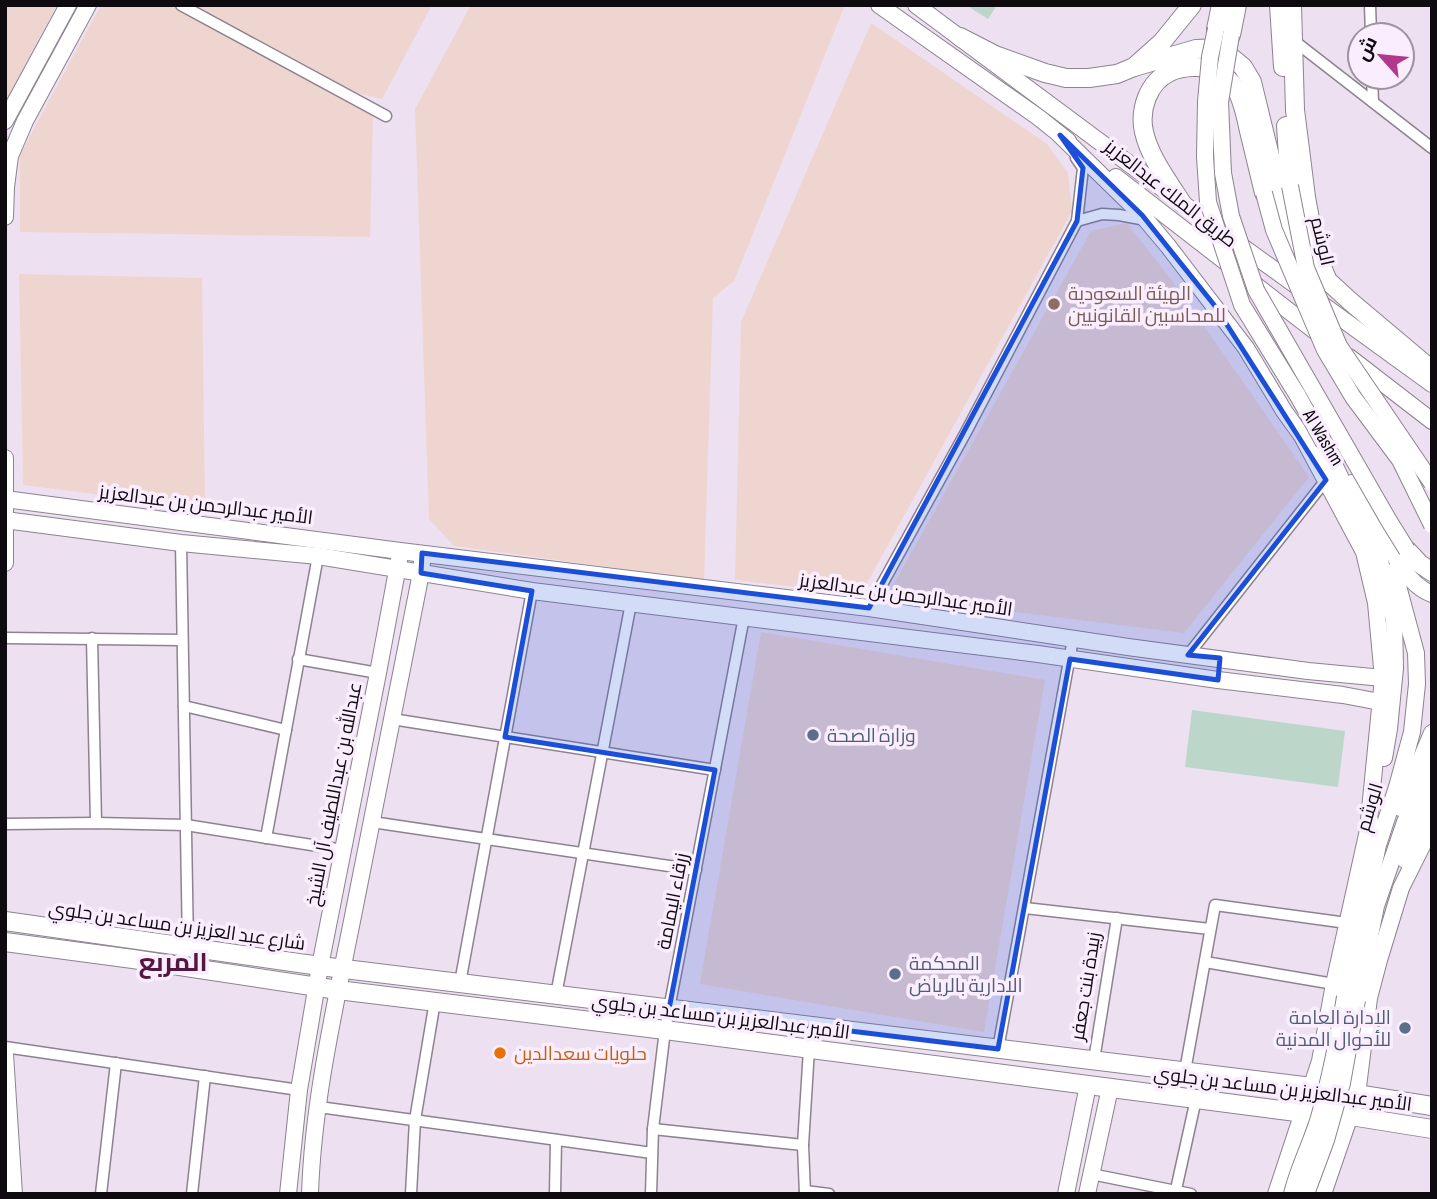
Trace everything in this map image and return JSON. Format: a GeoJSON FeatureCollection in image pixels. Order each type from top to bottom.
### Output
{"type":"FeatureCollection","features":[{"type":"Feature","properties":{"kind":"main road"},"geometry":{"type":"LineString","coordinates":[[1134,67],[1162,42],[1192,5]]}},
{"type":"Feature","properties":{"kind":"main road"},"geometry":{"type":"LineString","coordinates":[[1221,5],[1223,32]]}},
{"type":"Feature","properties":{"kind":"main road"},"geometry":{"type":"LineString","coordinates":[[1223,32],[1237,5]]}},
{"type":"Feature","properties":{"kind":"main road"},"geometry":{"type":"LineString","coordinates":[[1279,5],[1290,186]]}},
{"type":"Feature","properties":{"kind":"main road"},"geometry":{"type":"LineString","coordinates":[[1292,5],[1295,110],[1316,253],[1328,281],[1432,370]]}},
{"type":"Feature","properties":{"kind":"main road"},"geometry":{"type":"LineString","coordinates":[[960,37],[1003,58],[1066,78],[1117,74],[1196,49],[1220,48],[1243,67],[1252,82],[1287,226],[1306,268]]}},
{"type":"Feature","properties":{"kind":"main road"},"geometry":{"type":"LineString","coordinates":[[1182,203],[1156,163],[1144,131],[1143,110],[1148,94],[1158,81],[1169,72],[1185,68],[1199,67],[1217,71],[1237,90],[1264,193]]}},
{"type":"Feature","properties":{"kind":"main road"},"geometry":{"type":"LineString","coordinates":[[1407,550],[1432,572]]}},
{"type":"Feature","properties":{"kind":"main road","name":"شارع عبد العزيز بن مساعد بن جلوي"},"geometry":{"type":"LineString","coordinates":[[5,921],[343,968]]}},
{"type":"Feature","properties":{"kind":"main road","name":"الأمير عبدالعزيز بن مساعد بن جلوي"},"geometry":{"type":"LineString","coordinates":[[5,942],[132,958],[338,990],[1304,1113],[1351,1116],[1432,1129]]}},
{"type":"Feature","properties":{"kind":"main road","name":"الأمير عبدالعزيز بن مساعد بن جلوي"},"geometry":{"type":"LineString","coordinates":[[343,968],[1312,1087],[1432,1106]]}},
{"type":"Feature","properties":{"kind":"street"},"geometry":{"type":"LineString","coordinates":[[5,121],[68,5]]}},
{"type":"Feature","properties":{"kind":"street"},"geometry":{"type":"LineString","coordinates":[[5,217],[10,156],[25,121],[88,5]]}},
{"type":"Feature","properties":{"kind":"street"},"geometry":{"type":"LineString","coordinates":[[181,5],[386,116]]}},
{"type":"Feature","properties":{"kind":"street","name":"طريق الملك عبدالعزيز"},"geometry":{"type":"LineString","coordinates":[[879,5],[1027,109],[1432,421]]}},
{"type":"Feature","properties":{"kind":"street","name":"طريق الملك عبدالعزيز"},"geometry":{"type":"LineString","coordinates":[[916,5],[1182,203],[1432,384]]}},
{"type":"Feature","properties":{"kind":"street"},"geometry":{"type":"LineString","coordinates":[[1223,32],[1210,57],[1206,102],[1208,202],[1242,305],[1324,443],[1372,512],[1407,577],[1432,594]]}},
{"type":"Feature","properties":{"kind":"street"},"geometry":{"type":"LineString","coordinates":[[1223,32],[1220,102],[1223,173],[1231,216],[1256,290],[1407,550]]}},
{"type":"Feature","properties":{"kind":"street"},"geometry":{"type":"LineString","coordinates":[[1293,40],[1432,148]]}},
{"type":"Feature","properties":{"kind":"street"},"geometry":{"type":"LineString","coordinates":[[1373,91],[1373,102]]}},
{"type":"Feature","properties":{"kind":"street"},"geometry":{"type":"LineString","coordinates":[[869,608],[966,432],[1077,221],[1083,168],[1060,135]]}},
{"type":"Feature","properties":{"kind":"street","name":"Al Washm"},"geometry":{"type":"LineString","coordinates":[[1060,135],[1147,221],[1246,348],[1302,436],[1364,552],[1376,603],[1383,678],[1368,830]]}},
{"type":"Feature","properties":{"kind":"street","name":"الوشم"},"geometry":{"type":"LineString","coordinates":[[1290,186],[1306,268],[1339,346],[1432,483]]}},
{"type":"Feature","properties":{"kind":"street"},"geometry":{"type":"LineString","coordinates":[[1264,193],[1275,230],[1325,350],[1353,397],[1400,460],[1432,525]]}},
{"type":"Feature","properties":{"kind":"street"},"geometry":{"type":"LineString","coordinates":[[1077,221],[1102,214],[1147,221]]}},
{"type":"Feature","properties":{"kind":"street","name":"Al Washm"},"geometry":{"type":"LineString","coordinates":[[1324,443],[1381,561],[1387,584],[1394,619],[1395,668],[1389,729]]}},
{"type":"Feature","properties":{"kind":"street","name":"الوشم"},"geometry":{"type":"LineString","coordinates":[[1292,1194],[1317,1123],[1334,1062],[1345,994],[1378,845],[1412,732],[1417,684],[1416,653],[1393,567],[1324,443]]}},
{"type":"Feature","properties":{"kind":"street"},"geometry":{"type":"LineString","coordinates":[[5,458],[5,563]]}},
{"type":"Feature","properties":{"kind":"street"},"geometry":{"type":"LineString","coordinates":[[1188,655],[1326,480]]}},
{"type":"Feature","properties":{"kind":"street","name":"الأمير عبدالرحمن بن عبدالعزيز"},"geometry":{"type":"LineString","coordinates":[[5,499],[400,551],[869,608],[1188,655],[1383,678]]}},
{"type":"Feature","properties":{"kind":"street","name":"الأمير عبدالرحمن بن عبدالعزيز"},"geometry":{"type":"LineString","coordinates":[[6,520],[181,543],[318,556],[421,573]]}},
{"type":"Feature","properties":{"kind":"street"},"geometry":{"type":"LineString","coordinates":[[181,543],[188,947]]}},
{"type":"Feature","properties":{"kind":"street","name":"عبدالله بن عبداللطيف آل الشيخ"},"geometry":{"type":"LineString","coordinates":[[288,1194],[299,1090],[320,966],[400,551]]}},
{"type":"Feature","properties":{"kind":"street"},"geometry":{"type":"LineString","coordinates":[[310,1194],[318,1107],[338,990],[421,573],[422,553]]}},
{"type":"Feature","properties":{"kind":"street"},"geometry":{"type":"LineString","coordinates":[[266,838],[318,556]]}},
{"type":"Feature","properties":{"kind":"street"},"geometry":{"type":"LineString","coordinates":[[421,573],[532,591],[1070,659],[1380,702]]}},
{"type":"Feature","properties":{"kind":"street"},"geometry":{"type":"LineString","coordinates":[[460,983],[532,591]]}},
{"type":"Feature","properties":{"kind":"street"},"geometry":{"type":"LineString","coordinates":[[556,995],[631,603]]}},
{"type":"Feature","properties":{"kind":"street","name":"زرقاء اليمامة"},"geometry":{"type":"LineString","coordinates":[[651,1194],[653,1129],[665,1030],[744,617]]}},
{"type":"Feature","properties":{"kind":"street"},"geometry":{"type":"LineString","coordinates":[[5,638],[183,640]]}},
{"type":"Feature","properties":{"kind":"street"},"geometry":{"type":"LineString","coordinates":[[92,638],[96,823]]}},
{"type":"Feature","properties":{"kind":"street"},"geometry":{"type":"LineString","coordinates":[[998,1049],[1073,639]]}},
{"type":"Feature","properties":{"kind":"street"},"geometry":{"type":"LineString","coordinates":[[1217,680],[1220,658]]}},
{"type":"Feature","properties":{"kind":"street"},"geometry":{"type":"LineString","coordinates":[[298,659],[378,673]]}},
{"type":"Feature","properties":{"kind":"street"},"geometry":{"type":"LineString","coordinates":[[184,706],[286,730]]}},
{"type":"Feature","properties":{"kind":"street"},"geometry":{"type":"LineString","coordinates":[[392,719],[715,770]]}},
{"type":"Feature","properties":{"kind":"street","name":"الوشم"},"geometry":{"type":"LineString","coordinates":[[1306,1194],[1326,1140],[1342,1083],[1348,923],[1389,729]]}},
{"type":"Feature","properties":{"kind":"street"},"geometry":{"type":"LineString","coordinates":[[1378,845],[1399,810],[1432,733]]}},
{"type":"Feature","properties":{"kind":"street","name":"الوشم"},"geometry":{"type":"LineString","coordinates":[[1276,1194],[1391,858],[1432,765]]}},
{"type":"Feature","properties":{"kind":"street"},"geometry":{"type":"LineString","coordinates":[[1324,1194],[1357,1095],[1369,998],[1378,960],[1426,821],[1432,794]]}},
{"type":"Feature","properties":{"kind":"street"},"geometry":{"type":"LineString","coordinates":[[372,821],[696,870]]}},
{"type":"Feature","properties":{"kind":"street"},"geometry":{"type":"LineString","coordinates":[[5,824],[186,825],[343,850]]}},
{"type":"Feature","properties":{"kind":"street"},"geometry":{"type":"LineString","coordinates":[[1185,1071],[1214,905],[1348,923]]}},
{"type":"Feature","properties":{"kind":"street"},"geometry":{"type":"LineString","coordinates":[[1025,908],[1210,929]]}},
{"type":"Feature","properties":{"kind":"street","name":"زبيدة بنت جعفر"},"geometry":{"type":"LineString","coordinates":[[1094,1060],[1117,918]]}},
{"type":"Feature","properties":{"kind":"street"},"geometry":{"type":"LineString","coordinates":[[1205,962],[1345,994]]}},
{"type":"Feature","properties":{"kind":"street"},"geometry":{"type":"LineString","coordinates":[[411,1194],[415,1121],[435,1001]]}},
{"type":"Feature","properties":{"kind":"street"},"geometry":{"type":"LineString","coordinates":[[5,1047],[299,1090]]}},
{"type":"Feature","properties":{"kind":"street"},"geometry":{"type":"LineString","coordinates":[[809,1049],[803,1145],[805,1192],[829,1194]]}},
{"type":"Feature","properties":{"kind":"street"},"geometry":{"type":"LineString","coordinates":[[5,1054],[14,1194]]}},
{"type":"Feature","properties":{"kind":"street"},"geometry":{"type":"LineString","coordinates":[[101,1194],[116,1063]]}},
{"type":"Feature","properties":{"kind":"street"},"geometry":{"type":"LineString","coordinates":[[192,1194],[205,1076]]}},
{"type":"Feature","properties":{"kind":"street"},"geometry":{"type":"LineString","coordinates":[[1066,1194],[1088,1085]]}},
{"type":"Feature","properties":{"kind":"street"},"geometry":{"type":"LineString","coordinates":[[1087,1194],[1110,1088]]}},
{"type":"Feature","properties":{"kind":"street"},"geometry":{"type":"LineString","coordinates":[[1176,1192],[1196,1098]]}},
{"type":"Feature","properties":{"kind":"street"},"geometry":{"type":"LineString","coordinates":[[318,1107],[652,1153]]}},
{"type":"Feature","properties":{"kind":"street"},"geometry":{"type":"LineString","coordinates":[[653,1129],[803,1145]]}},
{"type":"Feature","properties":{"kind":"street"},"geometry":{"type":"LineString","coordinates":[[555,1194],[556,1140]]}},
{"type":"Feature","properties":{"kind":"street"},"geometry":{"type":"LineString","coordinates":[[1091,1174],[1191,1194]]}},
{"type":"Feature","properties":{"kind":"highlighted area"},"geometry":{"type":"Polygon","coordinates":[[[1060,135],[1142,215],[1215,306],[1326,480],[1188,655],[1220,658],[1218,680],[1070,659],[998,1049],[669,1009],[715,770],[505,737],[532,591],[421,573],[422,553],[869,608],[1077,221],[1083,168],[1060,135]]]}},
{"type":"Feature","properties":{"kind":"shaded area"},"geometry":{"type":"Polygon","coordinates":[[[5,5],[57,5],[5,102],[5,5]]]}},
{"type":"Feature","properties":{"kind":"shaded area"},"geometry":{"type":"Polygon","coordinates":[[[101,5],[432,5],[382,99],[336,88],[373,116],[370,237],[20,232],[20,154],[101,5]]]}},
{"type":"Feature","properties":{"kind":"shaded area"},"geometry":{"type":"Polygon","coordinates":[[[471,5],[845,5],[734,281],[713,298],[704,580],[454,546],[429,519],[415,109],[471,5]]]}},
{"type":"Feature","properties":{"kind":"shaded area"},"geometry":{"type":"Polygon","coordinates":[[[871,23],[1047,144],[1068,173],[1072,211],[861,594],[735,580],[741,322],[871,23]]]}},
{"type":"Feature","properties":{"kind":"shaded area"},"geometry":{"type":"Polygon","coordinates":[[[1127,223],[1179,290],[1309,477],[1184,633],[887,596],[1091,231],[1127,223]]]}},
{"type":"Feature","properties":{"kind":"shaded area"},"geometry":{"type":"Polygon","coordinates":[[[19,274],[202,278],[205,508],[23,485],[19,274]]]}},
{"type":"Feature","properties":{"kind":"shaded area"},"geometry":{"type":"Polygon","coordinates":[[[761,632],[1045,680],[984,1032],[700,984],[761,632]]]}},
{"type":"Feature","properties":{"kind":"green space"},"geometry":{"type":"Polygon","coordinates":[[[966,5],[997,5],[988,19],[966,5]]]}},
{"type":"Feature","properties":{"kind":"green space"},"geometry":{"type":"Polygon","coordinates":[[[1192,710],[1345,731],[1338,787],[1185,767],[1192,710]]]}},
{"type":"Feature","properties":{"kind":"place","name":"الهيئة السعودية للمحاسبين القانونيين"},"geometry":{"type":"Point","coordinates":[1054,304]}},
{"type":"Feature","properties":{"kind":"place","name":"وزارة الصحة"},"geometry":{"type":"Point","coordinates":[813,735]}},
{"type":"Feature","properties":{"kind":"place","name":"المحكمة الادارية بالرياض"},"geometry":{"type":"Point","coordinates":[895,974]}},
{"type":"Feature","properties":{"kind":"place","name":"الإدارة العامة للأحوال المدنية"},"geometry":{"type":"Point","coordinates":[1405,1028]}},
{"type":"Feature","properties":{"kind":"place","name":"حلويات سعدالدين"},"geometry":{"type":"Point","coordinates":[500,1053]}},
{"type":"Feature","properties":{"kind":"district","name":"المربع"},"geometry":{"type":"Point","coordinates":[173,962]}}]}
